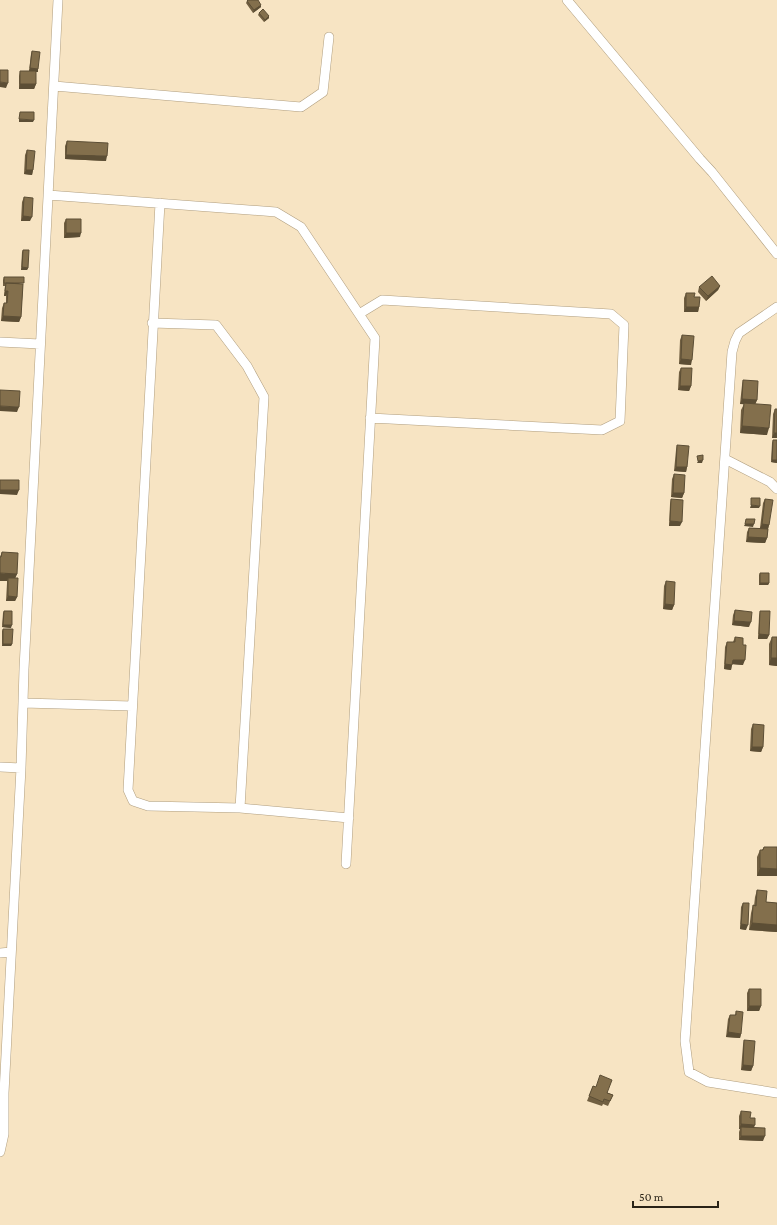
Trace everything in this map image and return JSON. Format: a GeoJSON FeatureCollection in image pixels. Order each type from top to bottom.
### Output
{"type":"FeatureCollection","features":[{"type":"Feature","properties":{"kind":"street"},"geometry":{"type":"LineString","coordinates":[[0,1152],[4,1134],[2,1093],[21,768],[40,344],[58,0]]}},
{"type":"Feature","properties":{"kind":"street"},"geometry":{"type":"LineString","coordinates":[[567,0],[712,172],[777,254]]}},
{"type":"Feature","properties":{"kind":"street"},"geometry":{"type":"LineString","coordinates":[[54,86],[301,107],[323,92],[329,37]]}},
{"type":"Feature","properties":{"kind":"street"},"geometry":{"type":"LineString","coordinates":[[48,195],[276,212],[301,227],[375,338],[346,864]]}},
{"type":"Feature","properties":{"kind":"street"},"geometry":{"type":"LineString","coordinates":[[160,203],[152,323],[128,790],[133,801],[148,806],[240,808],[349,818]]}},
{"type":"Feature","properties":{"kind":"street"},"geometry":{"type":"LineString","coordinates":[[359,314],[382,300],[611,314],[624,325],[620,421],[602,430],[370,418]]}},
{"type":"Feature","properties":{"kind":"street"},"geometry":{"type":"LineString","coordinates":[[777,307],[739,333],[734,341],[732,352],[685,1041],[689,1072],[708,1082],[777,1093]]}},
{"type":"Feature","properties":{"kind":"street"},"geometry":{"type":"LineString","coordinates":[[152,323],[216,325],[247,366],[264,396],[240,808]]}},
{"type":"Feature","properties":{"kind":"street"},"geometry":{"type":"LineString","coordinates":[[0,342],[40,344]]}},
{"type":"Feature","properties":{"kind":"street"},"geometry":{"type":"LineString","coordinates":[[725,459],[770,482],[777,489]]}},
{"type":"Feature","properties":{"kind":"street"},"geometry":{"type":"LineString","coordinates":[[23,703],[132,706]]}},
{"type":"Feature","properties":{"kind":"street"},"geometry":{"type":"LineString","coordinates":[[0,767],[21,768]]}},
{"type":"Feature","properties":{"kind":"street"},"geometry":{"type":"LineString","coordinates":[[0,953],[11,952]]}},
{"type":"Feature","properties":{"kind":"building"},"geometry":{"type":"Polygon","coordinates":[[[258,0],[261,5],[254,10],[247,1],[258,0]]]}},
{"type":"Feature","properties":{"kind":"building"},"geometry":{"type":"Polygon","coordinates":[[[263,9],[269,16],[265,20],[259,13],[263,9]]]}},
{"type":"Feature","properties":{"kind":"building"},"geometry":{"type":"Polygon","coordinates":[[[32,51],[40,52],[38,69],[30,68],[32,51]]]}},
{"type":"Feature","properties":{"kind":"building"},"geometry":{"type":"Polygon","coordinates":[[[0,70],[8,70],[8,83],[0,82],[0,70]]]}},
{"type":"Feature","properties":{"kind":"building"},"geometry":{"type":"Polygon","coordinates":[[[20,71],[36,71],[36,84],[20,84],[20,71]]]}},
{"type":"Feature","properties":{"kind":"building"},"geometry":{"type":"Polygon","coordinates":[[[20,112],[34,112],[34,120],[19,119],[20,112]]]}},
{"type":"Feature","properties":{"kind":"building"},"geometry":{"type":"Polygon","coordinates":[[[67,141],[108,143],[107,156],[66,155],[67,141]]]}},
{"type":"Feature","properties":{"kind":"building"},"geometry":{"type":"Polygon","coordinates":[[[27,150],[35,151],[33,170],[26,170],[27,150]]]}},
{"type":"Feature","properties":{"kind":"building"},"geometry":{"type":"Polygon","coordinates":[[[24,197],[33,198],[32,217],[23,216],[24,197]]]}},
{"type":"Feature","properties":{"kind":"building"},"geometry":{"type":"Polygon","coordinates":[[[66,219],[81,219],[81,233],[66,233],[66,219]]]}},
{"type":"Feature","properties":{"kind":"building"},"geometry":{"type":"Polygon","coordinates":[[[23,250],[29,250],[28,268],[22,267],[23,250]]]}},
{"type":"Feature","properties":{"kind":"building"},"geometry":{"type":"Polygon","coordinates":[[[712,276],[720,286],[708,296],[699,287],[712,276]]]}},
{"type":"Feature","properties":{"kind":"building"},"geometry":{"type":"Polygon","coordinates":[[[4,277],[24,277],[24,283],[4,283],[4,277]]]}},
{"type":"Feature","properties":{"kind":"building"},"geometry":{"type":"Polygon","coordinates":[[[6,283],[23,284],[21,317],[3,316],[4,303],[7,303],[8,291],[5,291],[6,283]]]}},
{"type":"Feature","properties":{"kind":"building"},"geometry":{"type":"Polygon","coordinates":[[[686,293],[695,293],[694,297],[700,297],[699,307],[686,307],[686,293]]]}},
{"type":"Feature","properties":{"kind":"building"},"geometry":{"type":"Polygon","coordinates":[[[682,335],[694,336],[692,360],[681,359],[682,335]]]}},
{"type":"Feature","properties":{"kind":"building"},"geometry":{"type":"Polygon","coordinates":[[[681,368],[692,368],[691,386],[680,386],[681,368]]]}},
{"type":"Feature","properties":{"kind":"building"},"geometry":{"type":"Polygon","coordinates":[[[743,380],[758,381],[757,400],[742,399],[743,380]]]}},
{"type":"Feature","properties":{"kind":"building"},"geometry":{"type":"Polygon","coordinates":[[[0,390],[20,391],[19,407],[0,406],[0,390]]]}},
{"type":"Feature","properties":{"kind":"building"},"geometry":{"type":"Polygon","coordinates":[[[744,403],[771,405],[769,428],[742,426],[744,403]]]}},
{"type":"Feature","properties":{"kind":"building"},"geometry":{"type":"Polygon","coordinates":[[[775,409],[777,409],[777,433],[774,433],[775,409]]]}},
{"type":"Feature","properties":{"kind":"building"},"geometry":{"type":"Polygon","coordinates":[[[773,440],[777,440],[777,460],[772,460],[773,440]]]}},
{"type":"Feature","properties":{"kind":"building"},"geometry":{"type":"Polygon","coordinates":[[[677,445],[689,446],[687,467],[676,467],[677,445]]]}},
{"type":"Feature","properties":{"kind":"building"},"geometry":{"type":"Polygon","coordinates":[[[703,455],[703,460],[698,461],[697,456],[703,455]]]}},
{"type":"Feature","properties":{"kind":"building"},"geometry":{"type":"Polygon","coordinates":[[[674,474],[685,475],[684,493],[673,493],[674,474]]]}},
{"type":"Feature","properties":{"kind":"building"},"geometry":{"type":"Polygon","coordinates":[[[0,480],[19,480],[19,490],[0,490],[0,480]]]}},
{"type":"Feature","properties":{"kind":"building"},"geometry":{"type":"Polygon","coordinates":[[[751,498],[760,498],[760,506],[751,505],[751,498]]]}},
{"type":"Feature","properties":{"kind":"building"},"geometry":{"type":"Polygon","coordinates":[[[671,499],[683,500],[682,522],[670,521],[671,499]]]}},
{"type":"Feature","properties":{"kind":"building"},"geometry":{"type":"Polygon","coordinates":[[[765,499],[773,500],[769,525],[762,524],[765,499]]]}},
{"type":"Feature","properties":{"kind":"building"},"geometry":{"type":"Polygon","coordinates":[[[746,519],[755,519],[754,524],[745,524],[746,519]]]}},
{"type":"Feature","properties":{"kind":"building"},"geometry":{"type":"Polygon","coordinates":[[[749,528],[768,529],[767,538],[748,537],[749,528]]]}},
{"type":"Feature","properties":{"kind":"building"},"geometry":{"type":"Polygon","coordinates":[[[2,552],[18,553],[17,574],[0,573],[0,557],[2,552]]]}},
{"type":"Feature","properties":{"kind":"building"},"geometry":{"type":"Polygon","coordinates":[[[760,573],[769,573],[769,583],[760,583],[760,573]]]}},
{"type":"Feature","properties":{"kind":"building"},"geometry":{"type":"Polygon","coordinates":[[[8,578],[18,578],[17,597],[8,596],[8,578]]]}},
{"type":"Feature","properties":{"kind":"building"},"geometry":{"type":"Polygon","coordinates":[[[666,581],[675,582],[674,605],[665,604],[666,581]]]}},
{"type":"Feature","properties":{"kind":"building"},"geometry":{"type":"Polygon","coordinates":[[[735,610],[752,612],[751,622],[734,621],[735,610]]]}},
{"type":"Feature","properties":{"kind":"building"},"geometry":{"type":"Polygon","coordinates":[[[4,611],[12,611],[12,625],[3,625],[4,611]]]}},
{"type":"Feature","properties":{"kind":"building"},"geometry":{"type":"Polygon","coordinates":[[[760,611],[770,611],[769,635],[759,634],[760,611]]]}},
{"type":"Feature","properties":{"kind":"building"},"geometry":{"type":"Polygon","coordinates":[[[3,629],[13,629],[12,644],[3,644],[3,629]]]}},
{"type":"Feature","properties":{"kind":"building"},"geometry":{"type":"Polygon","coordinates":[[[735,637],[743,638],[743,645],[746,645],[745,660],[733,660],[732,665],[725,664],[727,642],[735,642],[735,637]]]}},
{"type":"Feature","properties":{"kind":"building"},"geometry":{"type":"Polygon","coordinates":[[[772,637],[777,637],[777,658],[771,658],[772,637]]]}},
{"type":"Feature","properties":{"kind":"building"},"geometry":{"type":"Polygon","coordinates":[[[753,724],[764,725],[763,747],[752,747],[753,724]]]}},
{"type":"Feature","properties":{"kind":"building"},"geometry":{"type":"Polygon","coordinates":[[[764,847],[777,847],[777,869],[760,868],[760,850],[763,850],[764,847]]]}},
{"type":"Feature","properties":{"kind":"building"},"geometry":{"type":"Polygon","coordinates":[[[757,890],[767,891],[766,902],[777,903],[777,925],[752,923],[753,905],[756,906],[757,890]]]}},
{"type":"Feature","properties":{"kind":"building"},"geometry":{"type":"Polygon","coordinates":[[[743,903],[749,903],[748,925],[741,924],[743,903]]]}},
{"type":"Feature","properties":{"kind":"building"},"geometry":{"type":"Polygon","coordinates":[[[749,989],[761,989],[761,1006],[749,1006],[749,989]]]}},
{"type":"Feature","properties":{"kind":"building"},"geometry":{"type":"Polygon","coordinates":[[[736,1011],[743,1012],[741,1034],[728,1032],[730,1015],[736,1015],[736,1011]]]}},
{"type":"Feature","properties":{"kind":"building"},"geometry":{"type":"Polygon","coordinates":[[[744,1040],[755,1041],[753,1066],[743,1065],[744,1040]]]}},
{"type":"Feature","properties":{"kind":"building"},"geometry":{"type":"Polygon","coordinates":[[[600,1075],[612,1080],[607,1093],[613,1095],[610,1101],[604,1099],[603,1102],[589,1096],[593,1086],[596,1087],[600,1075]]]}},
{"type":"Feature","properties":{"kind":"building"},"geometry":{"type":"Polygon","coordinates":[[[741,1111],[751,1112],[750,1118],[755,1118],[755,1125],[741,1124],[741,1111]]]}},
{"type":"Feature","properties":{"kind":"building"},"geometry":{"type":"Polygon","coordinates":[[[741,1127],[765,1128],[765,1136],[741,1136],[741,1127]]]}}]}
